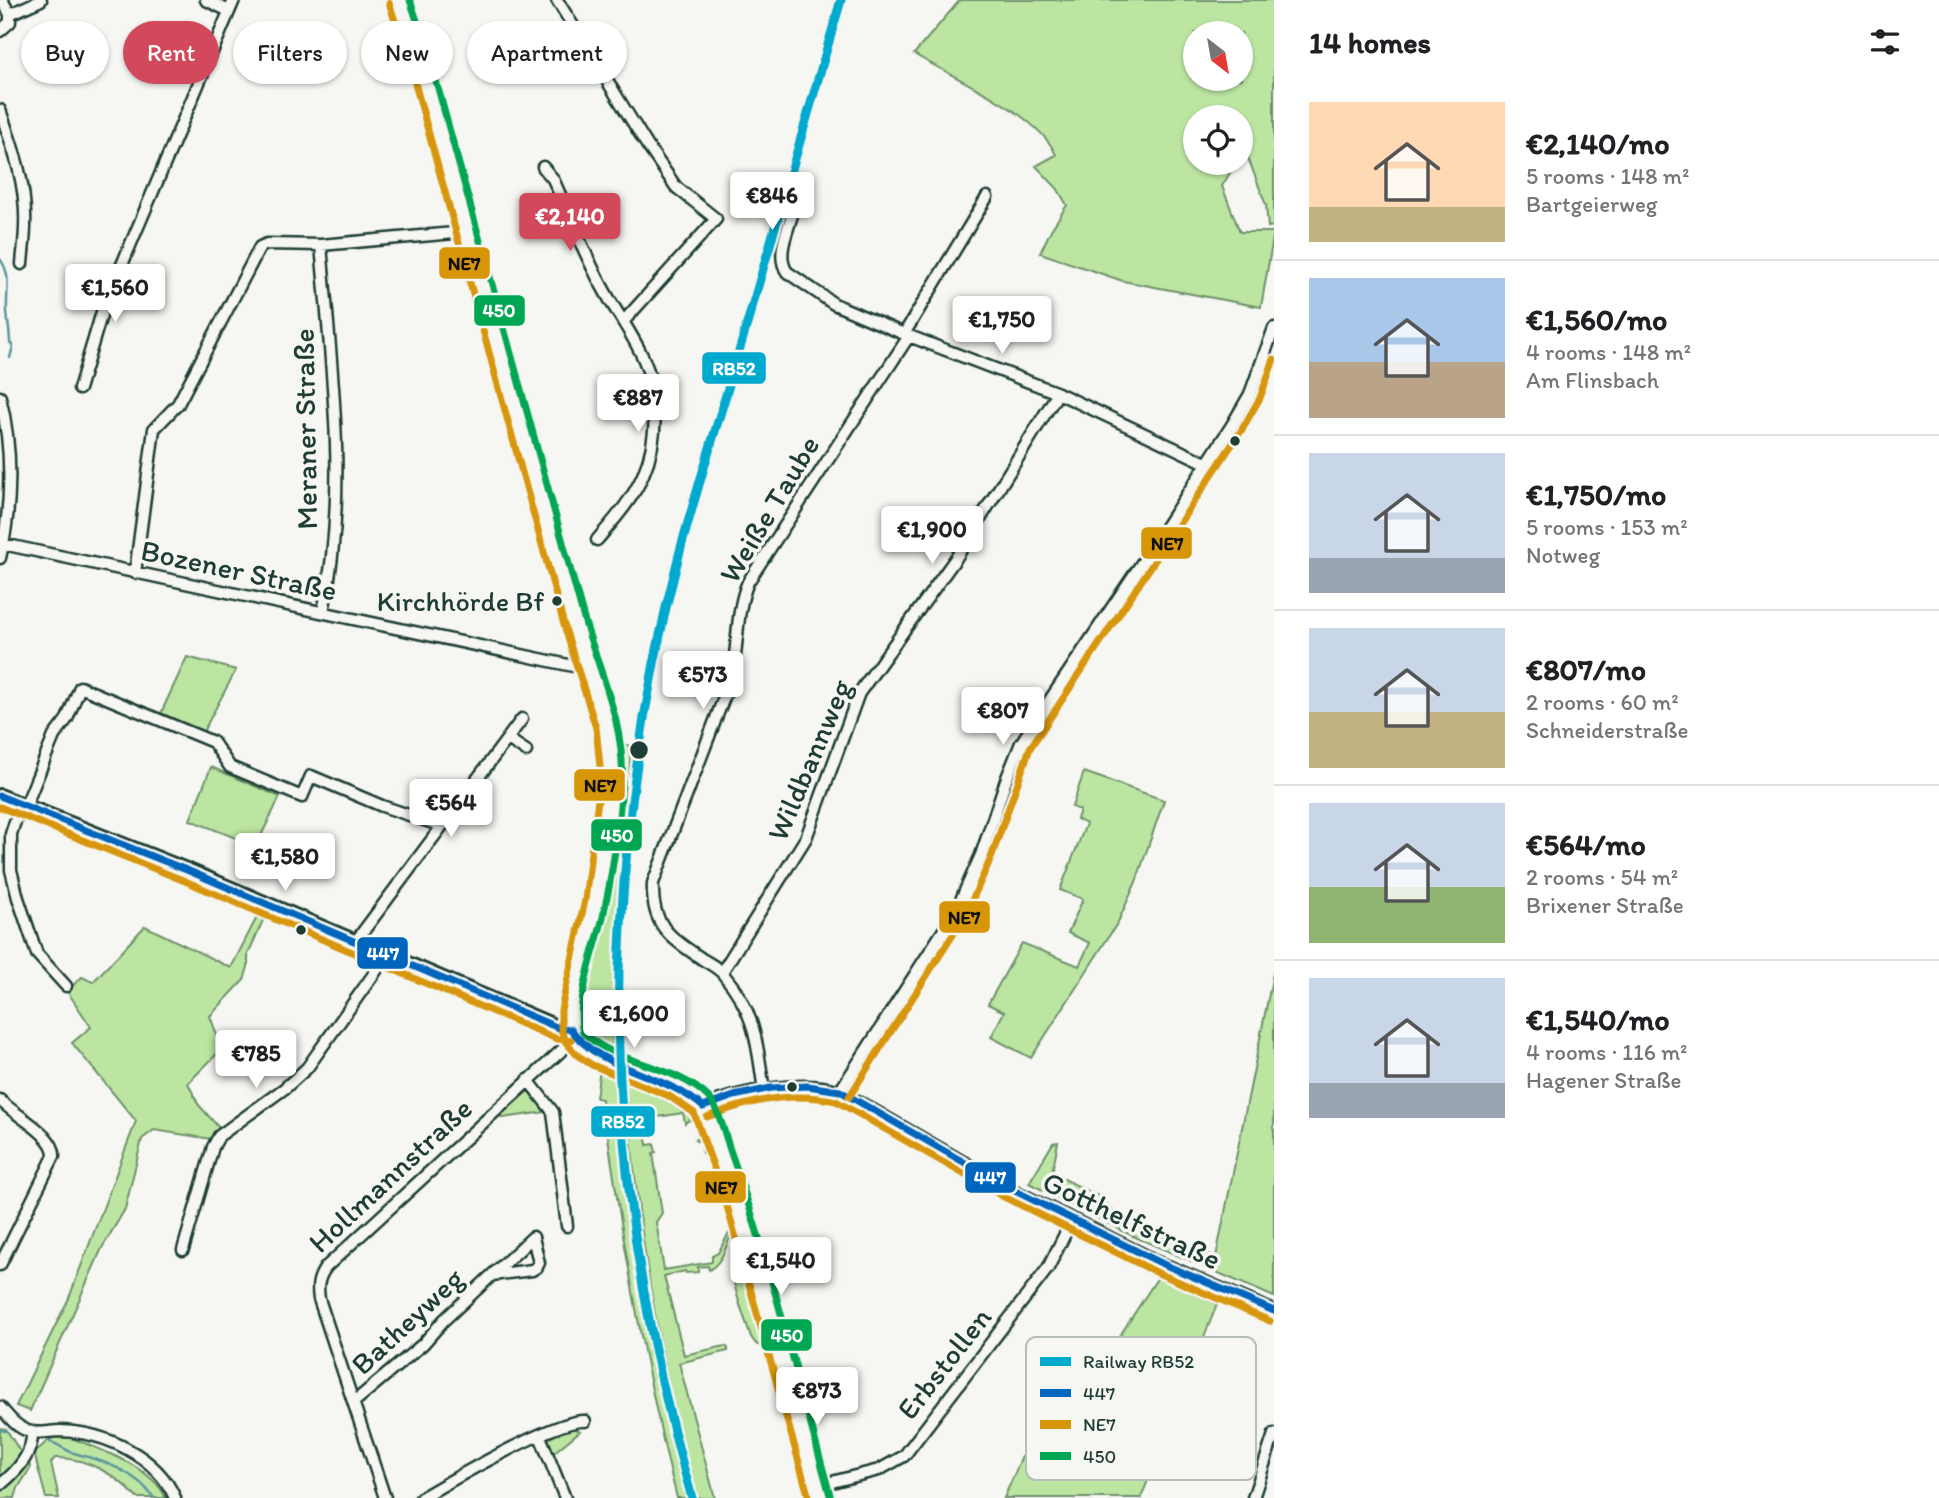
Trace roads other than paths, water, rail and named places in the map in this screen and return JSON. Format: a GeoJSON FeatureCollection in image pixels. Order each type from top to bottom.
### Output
{"type":"FeatureCollection","features":[{"type":"Feature","properties":{"kind":"main road"},"geometry":{"type":"LineString","coordinates":[[399,0],[416,49],[606,729],[612,770],[595,903],[572,1003],[573,1034],[606,1058],[669,1084],[703,1107],[737,1203],[818,1492]]}},
{"type":"Feature","properties":{"kind":"street"},"geometry":{"type":"LineString","coordinates":[[0,31],[10,22],[10,14],[2,0]]}},
{"type":"Feature","properties":{"kind":"street"},"geometry":{"type":"LineString","coordinates":[[10,14],[41,0]]}},
{"type":"Feature","properties":{"kind":"street"},"geometry":{"type":"LineString","coordinates":[[206,0],[229,11]]}},
{"type":"Feature","properties":{"kind":"street"},"geometry":{"type":"LineString","coordinates":[[79,389],[102,312],[234,0]]}},
{"type":"Feature","properties":{"kind":"street"},"geometry":{"type":"LineString","coordinates":[[557,0],[676,187],[716,219],[623,322]]}},
{"type":"Feature","properties":{"kind":"street"},"geometry":{"type":"LineString","coordinates":[[0,110],[15,152],[23,189],[26,224],[22,264]]}},
{"type":"Feature","properties":{"kind":"street"},"geometry":{"type":"LineString","coordinates":[[543,167],[553,179],[601,285],[645,361],[653,392],[655,419],[651,451],[643,475],[623,509],[597,540]]}},
{"type":"Feature","properties":{"kind":"street","name":"Weiße Taube"},"geometry":{"type":"LineString","coordinates":[[764,1091],[755,1029],[739,996],[722,972],[667,933],[657,919],[652,903],[653,883],[732,679],[741,599],[748,582],[906,335],[987,197]]}},
{"type":"Feature","properties":{"kind":"street"},"geometry":{"type":"LineString","coordinates":[[792,215],[781,256],[782,265],[787,272],[834,304],[906,335],[1058,393],[1208,464]]}},
{"type":"Feature","properties":{"kind":"street"},"geometry":{"type":"LineString","coordinates":[[135,573],[154,429],[178,404],[260,247],[267,244],[321,245],[466,232]]}},
{"type":"Feature","properties":{"kind":"street","name":"Meraner Straße"},"geometry":{"type":"LineString","coordinates":[[321,245],[336,469],[329,586],[323,612]]}},
{"type":"Feature","properties":{"kind":"street"},"geometry":{"type":"LineString","coordinates":[[840,1091],[956,911],[981,855],[1021,743],[1208,464],[1250,394],[1274,328]]}},
{"type":"Feature","properties":{"kind":"street","name":"Wildbannweg"},"geometry":{"type":"LineString","coordinates":[[722,972],[806,838],[859,693],[956,558],[1058,393]]}},
{"type":"Feature","properties":{"kind":"street"},"geometry":{"type":"LineString","coordinates":[[0,397],[8,444],[8,495],[0,558]]}},
{"type":"Feature","properties":{"kind":"street","name":"Bozener Straße"},"geometry":{"type":"LineString","coordinates":[[3,544],[587,668]]}},
{"type":"Feature","properties":{"kind":"street"},"geometry":{"type":"LineString","coordinates":[[66,986],[37,954],[11,870],[11,834],[54,736],[67,719],[80,687],[213,742],[230,767],[302,797],[311,776],[382,806],[442,826]]}},
{"type":"Feature","properties":{"kind":"street"},"geometry":{"type":"LineString","coordinates":[[356,941],[522,719]]}},
{"type":"Feature","properties":{"kind":"street"},"geometry":{"type":"LineString","coordinates":[[508,739],[526,751]]}},
{"type":"Feature","properties":{"kind":"street"},"geometry":{"type":"LineString","coordinates":[[0,796],[388,954],[573,1034]]}},
{"type":"Feature","properties":{"kind":"street"},"geometry":{"type":"LineString","coordinates":[[183,1250],[213,1147],[219,1136],[285,1088],[307,1068],[378,972],[388,954]]}},
{"type":"Feature","properties":{"kind":"street","name":"Hollmannstraße"},"geometry":{"type":"LineString","coordinates":[[385,1498],[319,1299],[319,1277],[326,1267],[528,1080],[573,1034]]}},
{"type":"Feature","properties":{"kind":"street"},"geometry":{"type":"LineString","coordinates":[[528,1080],[553,1112],[566,1226]]}},
{"type":"Feature","properties":{"kind":"street","name":"Gotthelfstraße"},"geometry":{"type":"LineString","coordinates":[[703,1107],[720,1099],[764,1091],[813,1086],[840,1091],[1007,1187],[1072,1220],[1199,1280],[1274,1311]]}},
{"type":"Feature","properties":{"kind":"street"},"geometry":{"type":"LineString","coordinates":[[0,1100],[48,1139],[55,1148],[54,1156],[0,1265]]}},
{"type":"Feature","properties":{"kind":"street","name":"Erbstollen"},"geometry":{"type":"LineString","coordinates":[[818,1492],[879,1470],[904,1456],[1048,1269],[1072,1220]]}},
{"type":"Feature","properties":{"kind":"street","name":"Batheyweg"},"geometry":{"type":"LineString","coordinates":[[354,1402],[423,1345],[444,1320],[492,1275],[513,1256],[533,1237],[539,1262],[537,1267],[492,1275]]}},
{"type":"Feature","properties":{"kind":"street"},"geometry":{"type":"LineString","coordinates":[[0,1407],[20,1428],[32,1433],[60,1431],[86,1434],[114,1444],[149,1462],[168,1482],[175,1498]]}},
{"type":"Feature","properties":{"kind":"street"},"geometry":{"type":"LineString","coordinates":[[421,1498],[476,1466],[575,1420],[585,1421]]}},
{"type":"Feature","properties":{"kind":"street"},"geometry":{"type":"LineString","coordinates":[[0,1485],[13,1475],[29,1450],[32,1433]]}},
{"type":"Feature","properties":{"kind":"street"},"geometry":{"type":"LineString","coordinates":[[1253,1498],[1274,1434]]}},
{"type":"Feature","properties":{"kind":"street"},"geometry":{"type":"LineString","coordinates":[[540,1436],[565,1498]]}},
{"type":"Feature","properties":{"kind":"waterway"},"geometry":{"type":"LineString","coordinates":[[0,259],[7,277],[7,317],[10,343],[13,346],[10,358]]}},
{"type":"Feature","properties":{"kind":"waterway"},"geometry":{"type":"LineString","coordinates":[[0,1430],[7,1431]]}},
{"type":"Feature","properties":{"kind":"waterway"},"geometry":{"type":"LineString","coordinates":[[50,1442],[118,1468],[138,1481],[154,1498]]}},
{"type":"Feature","properties":{"kind":"rail line","name":"RB52"},"geometry":{"type":"LineString","coordinates":[[692,1498],[673,1428],[643,1287],[624,1144],[618,999],[624,880],[648,693],[679,555],[841,0]]}},
{"type":"Feature","properties":{"kind":"place","name":"Kirchhörde Bf"},"geometry":{"type":"Point","coordinates":[557,601]}}]}
